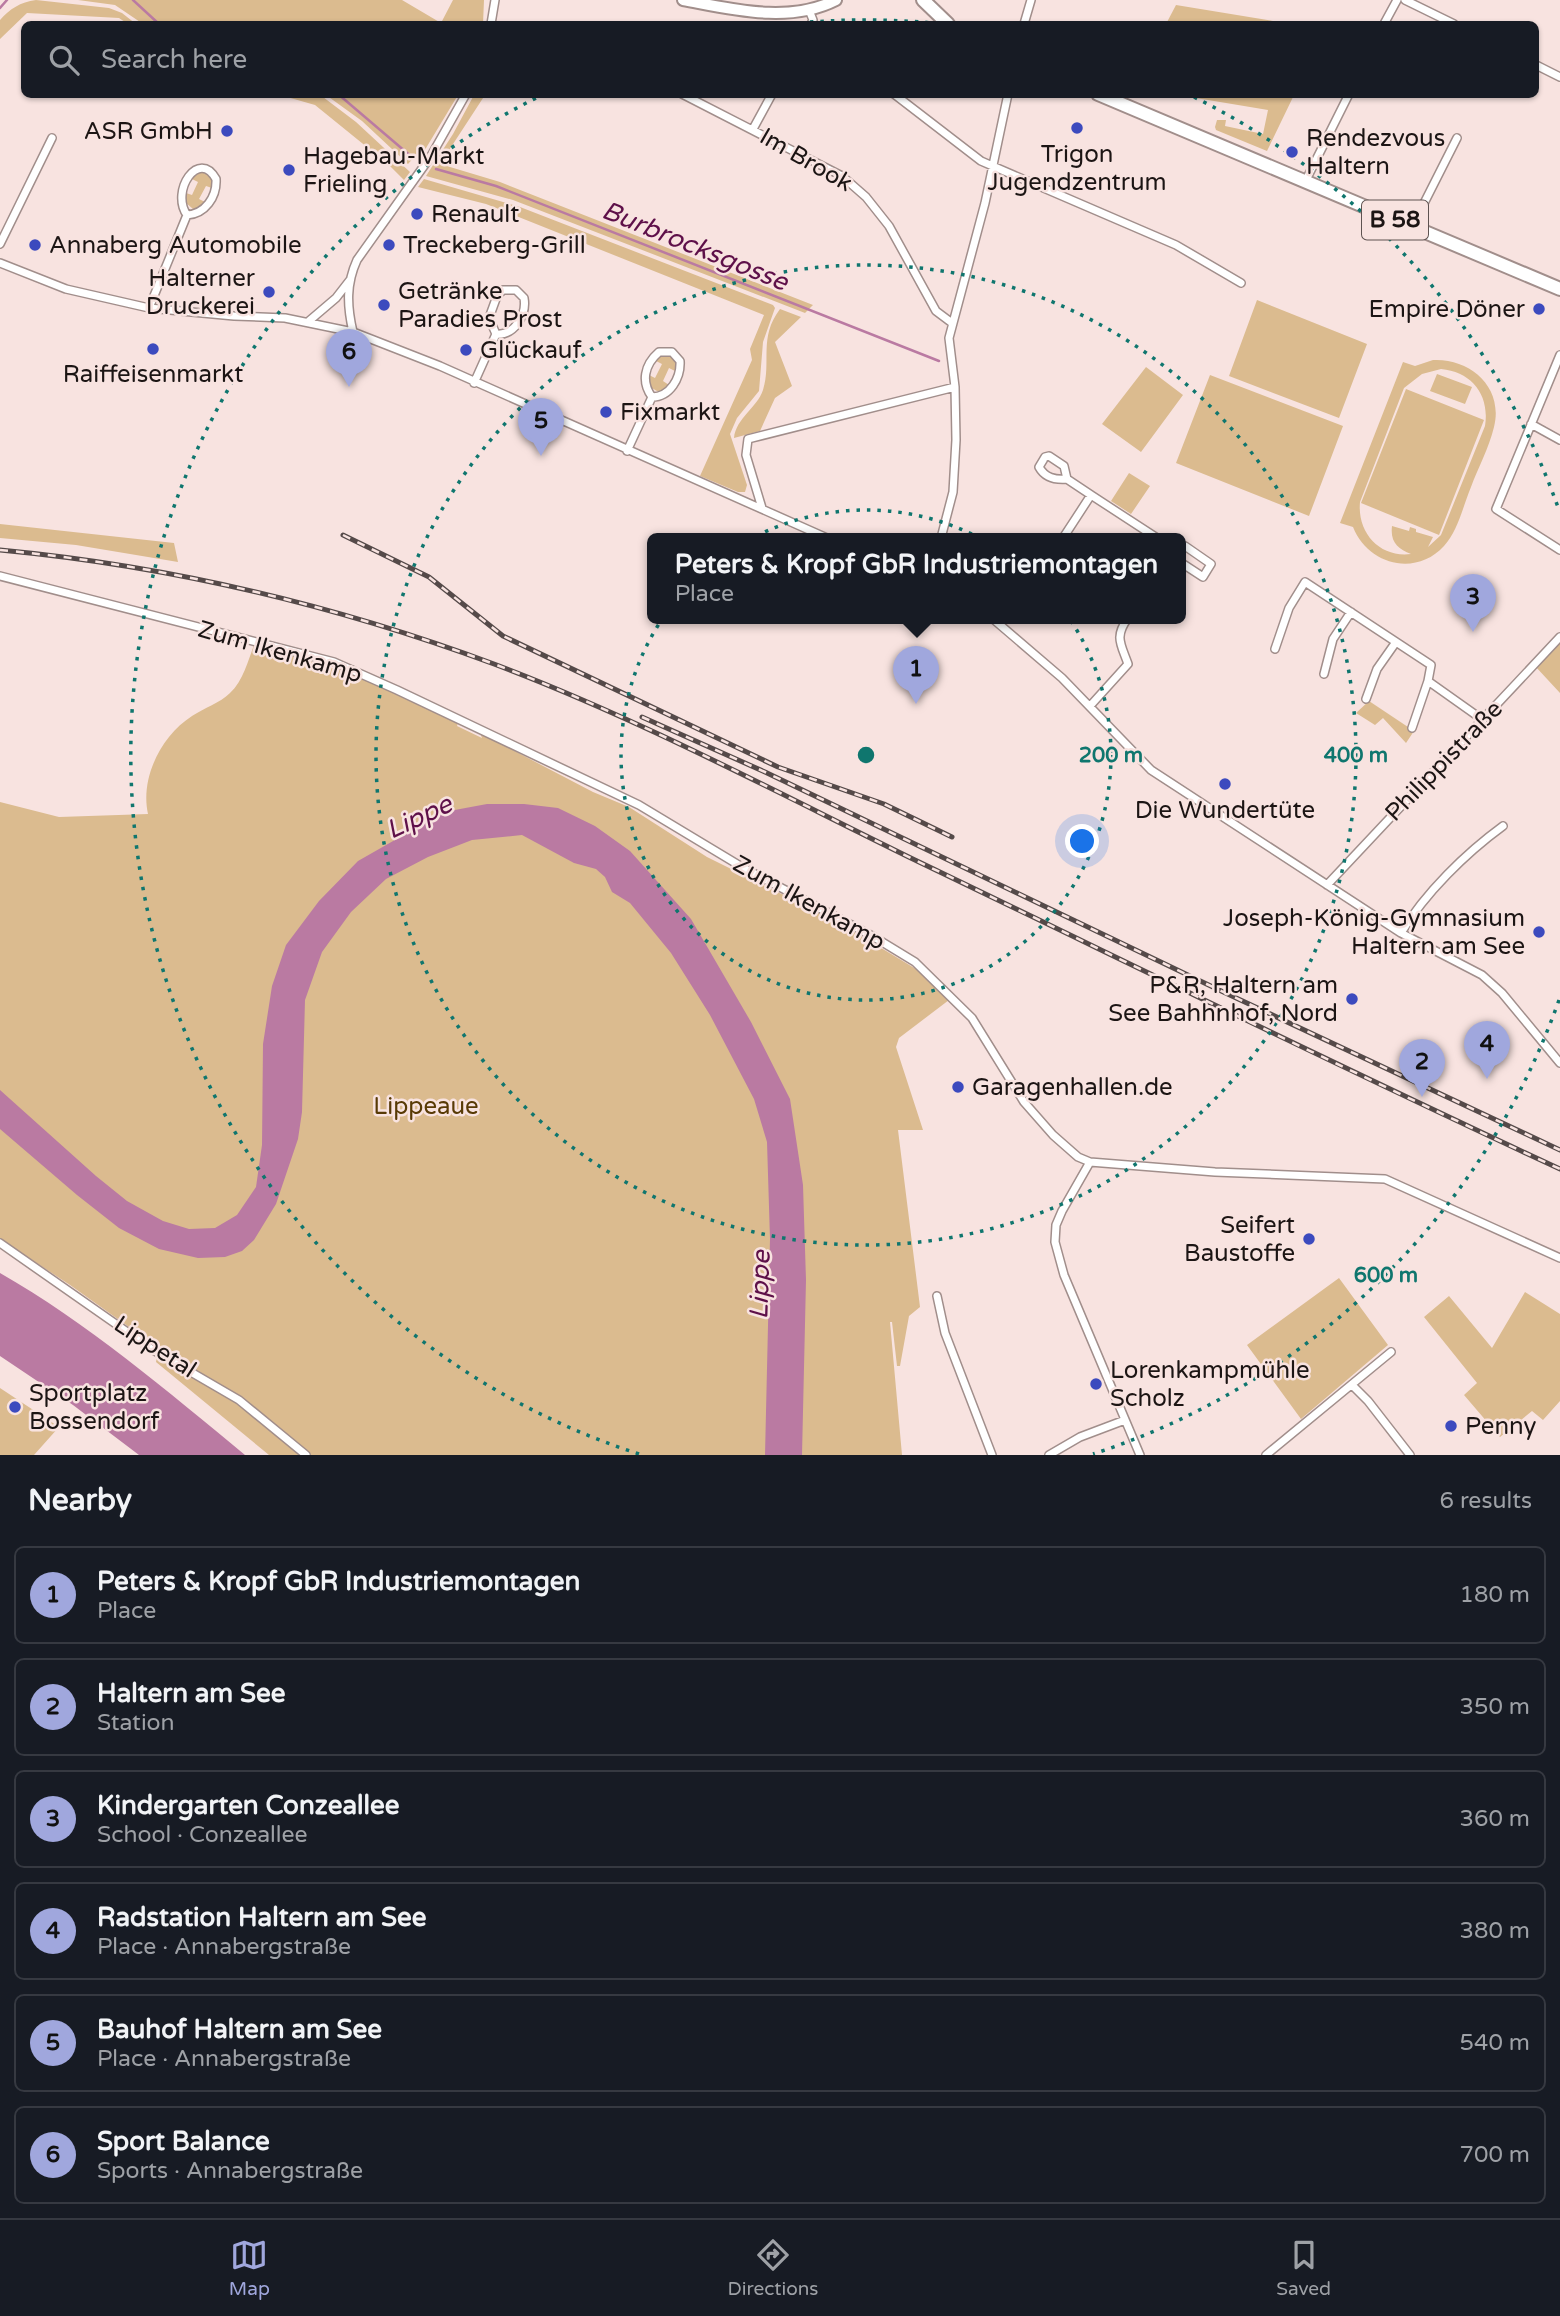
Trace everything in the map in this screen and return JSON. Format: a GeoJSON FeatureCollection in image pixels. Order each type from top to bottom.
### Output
{"type":"FeatureCollection","features":[{"type":"Feature","properties":{"kind":"main road"},"geometry":{"type":"LineString","coordinates":[[683,0],[770,13],[809,10],[836,0]]}},
{"type":"Feature","properties":{"kind":"main road"},"geometry":{"type":"LineString","coordinates":[[923,0],[945,21]]}},
{"type":"Feature","properties":{"kind":"main road","name":"B 58"},"geometry":{"type":"LineString","coordinates":[[1107,98],[1560,289]]}},
{"type":"Feature","properties":{"kind":"street"},"geometry":{"type":"LineString","coordinates":[[492,21],[495,0]]}},
{"type":"Feature","properties":{"kind":"street"},"geometry":{"type":"LineString","coordinates":[[1025,21],[1031,0]]}},
{"type":"Feature","properties":{"kind":"street"},"geometry":{"type":"LineString","coordinates":[[1386,21],[1396,0]]}},
{"type":"Feature","properties":{"kind":"street"},"geometry":{"type":"LineString","coordinates":[[1405,0],[1448,21]]}},
{"type":"Feature","properties":{"kind":"street"},"geometry":{"type":"LineString","coordinates":[[809,10],[812,21]]}},
{"type":"Feature","properties":{"kind":"street"},"geometry":{"type":"LineString","coordinates":[[1539,67],[1560,77]]}},
{"type":"Feature","properties":{"kind":"street"},"geometry":{"type":"LineString","coordinates":[[309,321],[336,298],[350,280],[367,244],[431,156],[464,98]]}},
{"type":"Feature","properties":{"kind":"street","name":"Im Brook"},"geometry":{"type":"LineString","coordinates":[[689,98],[842,176],[866,197],[889,226],[936,311],[952,323]]}},
{"type":"Feature","properties":{"kind":"street"},"geometry":{"type":"LineString","coordinates":[[753,129],[770,98]]}},
{"type":"Feature","properties":{"kind":"street"},"geometry":{"type":"LineString","coordinates":[[899,98],[981,161],[1176,245],[1241,283]]}},
{"type":"Feature","properties":{"kind":"street"},"geometry":{"type":"LineString","coordinates":[[942,533],[953,492],[956,440],[955,387],[949,338],[994,168],[1007,98]]}},
{"type":"Feature","properties":{"kind":"street"},"geometry":{"type":"LineString","coordinates":[[1305,182],[1347,98]]}},
{"type":"Feature","properties":{"kind":"street"},"geometry":{"type":"LineString","coordinates":[[0,244],[52,138]]}},
{"type":"Feature","properties":{"kind":"street"},"geometry":{"type":"LineString","coordinates":[[1412,227],[1457,138]]}},
{"type":"Feature","properties":{"kind":"street"},"geometry":{"type":"LineString","coordinates":[[149,308],[187,215],[181,202],[181,191],[192,171],[200,168],[208,170],[216,179],[216,187],[207,206],[197,213],[187,215]]}},
{"type":"Feature","properties":{"kind":"street"},"geometry":{"type":"LineString","coordinates":[[0,263],[66,289],[149,308],[309,321],[353,332],[440,366],[816,533]]}},
{"type":"Feature","properties":{"kind":"street"},"geometry":{"type":"LineString","coordinates":[[350,280],[348,300],[353,332]]}},
{"type":"Feature","properties":{"kind":"street"},"geometry":{"type":"LineString","coordinates":[[474,383],[496,334],[489,318],[497,296],[503,290],[516,290],[524,298],[524,310],[513,329],[501,335],[496,334]]}},
{"type":"Feature","properties":{"kind":"street"},"geometry":{"type":"LineString","coordinates":[[659,352],[672,352],[680,361],[679,372],[668,392],[660,397],[652,397],[646,389],[645,372],[659,352]]}},
{"type":"Feature","properties":{"kind":"street"},"geometry":{"type":"LineString","coordinates":[[1560,355],[1496,509],[1560,550]]}},
{"type":"Feature","properties":{"kind":"street"},"geometry":{"type":"LineString","coordinates":[[762,508],[746,455],[748,439],[955,387]]}},
{"type":"Feature","properties":{"kind":"street"},"geometry":{"type":"LineString","coordinates":[[627,451],[652,397]]}},
{"type":"Feature","properties":{"kind":"street"},"geometry":{"type":"LineString","coordinates":[[1531,424],[1560,440]]}},
{"type":"Feature","properties":{"kind":"street"},"geometry":{"type":"LineString","coordinates":[[1067,479],[1149,533]]}},
{"type":"Feature","properties":{"kind":"street"},"geometry":{"type":"LineString","coordinates":[[1066,533],[1091,495]]}},
{"type":"Feature","properties":{"kind":"street"},"geometry":{"type":"LineString","coordinates":[[1186,547],[1211,564],[1203,577],[1186,566]]}},
{"type":"Feature","properties":{"kind":"street","name":"Zum Ikenkamp"},"geometry":{"type":"LineString","coordinates":[[0,576],[334,662],[639,805],[743,867],[915,962],[972,1018],[1024,1102],[1053,1135],[1078,1157],[1090,1162],[1201,1171],[1385,1179],[1560,1258]]}},
{"type":"Feature","properties":{"kind":"street"},"geometry":{"type":"LineString","coordinates":[[1275,649],[1289,608],[1306,582],[1431,665],[1412,728]]}},
{"type":"Feature","properties":{"kind":"street"},"geometry":{"type":"LineString","coordinates":[[1324,674],[1333,639],[1351,612]]}},
{"type":"Feature","properties":{"kind":"street"},"geometry":{"type":"LineString","coordinates":[[999,624],[1090,706],[1151,770],[1401,933],[1482,975],[1502,993],[1560,1063]]}},
{"type":"Feature","properties":{"kind":"street"},"geometry":{"type":"LineString","coordinates":[[1090,706],[1128,664],[1119,636],[1124,624]]}},
{"type":"Feature","properties":{"kind":"street","name":"Philippistraße"},"geometry":{"type":"LineString","coordinates":[[1327,885],[1560,637]]}},
{"type":"Feature","properties":{"kind":"street"},"geometry":{"type":"LineString","coordinates":[[1366,699],[1377,669],[1396,642]]}},
{"type":"Feature","properties":{"kind":"street"},"geometry":{"type":"LineString","coordinates":[[1428,681],[1483,720]]}},
{"type":"Feature","properties":{"kind":"street"},"geometry":{"type":"LineString","coordinates":[[1401,933],[1414,911],[1480,843],[1503,826]]}},
{"type":"Feature","properties":{"kind":"street"},"geometry":{"type":"LineString","coordinates":[[1090,1162],[1062,1211],[1056,1226],[1055,1242],[1064,1275],[1140,1455]]}},
{"type":"Feature","properties":{"kind":"street","name":"Lippetal"},"geometry":{"type":"LineString","coordinates":[[0,1243],[153,1350],[239,1400],[306,1455]]}},
{"type":"Feature","properties":{"kind":"street"},"geometry":{"type":"LineString","coordinates":[[937,1296],[946,1333],[992,1455]]}},
{"type":"Feature","properties":{"kind":"street"},"geometry":{"type":"LineString","coordinates":[[1266,1455],[1391,1352]]}},
{"type":"Feature","properties":{"kind":"street"},"geometry":{"type":"LineString","coordinates":[[1352,1385],[1368,1401],[1410,1455]]}},
{"type":"Feature","properties":{"kind":"street"},"geometry":{"type":"LineString","coordinates":[[1049,1455],[1080,1437],[1125,1420]]}},
{"type":"Feature","properties":{"kind":"green space"},"geometry":{"type":"Polygon","coordinates":[[[36,0],[109,8],[132,21],[27,13],[0,39],[0,20],[25,2],[36,0]]]}},
{"type":"Feature","properties":{"kind":"green space"},"geometry":{"type":"Polygon","coordinates":[[[78,0],[402,0],[438,21],[139,21],[115,5],[78,0]]]}},
{"type":"Feature","properties":{"kind":"green space"},"geometry":{"type":"Polygon","coordinates":[[[453,0],[484,0],[483,21],[442,21],[453,0]]]}},
{"type":"Feature","properties":{"kind":"green space"},"geometry":{"type":"Polygon","coordinates":[[[1176,5],[1273,21],[1168,21],[1176,5]]]}},
{"type":"Feature","properties":{"kind":"green space"},"geometry":{"type":"Polygon","coordinates":[[[290,98],[324,98],[356,122],[410,172],[404,180],[389,165],[315,105],[290,98]]]}},
{"type":"Feature","properties":{"kind":"green space"},"geometry":{"type":"Polygon","coordinates":[[[330,98],[456,98],[420,158],[416,155],[408,164],[362,121],[330,98]]]}},
{"type":"Feature","properties":{"kind":"green space"},"geometry":{"type":"Polygon","coordinates":[[[472,98],[483,98],[440,164],[500,182],[813,305],[805,313],[513,200],[426,176],[472,98]]]}},
{"type":"Feature","properties":{"kind":"green space"},"geometry":{"type":"Polygon","coordinates":[[[1196,98],[1292,98],[1267,151],[1216,130],[1215,127],[1217,120],[1226,120],[1225,126],[1263,134],[1268,110],[1196,98]]]}},
{"type":"Feature","properties":{"kind":"green space"},"geometry":{"type":"Polygon","coordinates":[[[196,173],[210,175],[212,188],[206,186],[199,199],[205,202],[193,209],[185,202],[186,193],[192,195],[198,182],[192,179],[196,173]]]}},
{"type":"Feature","properties":{"kind":"green space"},"geometry":{"type":"Polygon","coordinates":[[[424,179],[520,207],[773,305],[775,308],[763,342],[759,391],[737,418],[730,434],[747,485],[745,492],[738,492],[700,476],[752,360],[750,349],[764,315],[486,204],[418,187],[424,179]]]}},
{"type":"Feature","properties":{"kind":"green space"},"geometry":{"type":"Polygon","coordinates":[[[1257,300],[1367,344],[1339,418],[1229,376],[1257,300]]]}},
{"type":"Feature","properties":{"kind":"green space"},"geometry":{"type":"Polygon","coordinates":[[[780,309],[801,317],[775,342],[792,386],[775,398],[760,431],[734,438],[742,419],[763,390],[769,330],[780,309]]]}},
{"type":"Feature","properties":{"kind":"green space"},"geometry":{"type":"Polygon","coordinates":[[[665,355],[673,358],[676,368],[675,371],[669,368],[663,381],[669,385],[662,391],[657,391],[650,387],[649,375],[655,378],[662,364],[656,361],[665,355]]]}},
{"type":"Feature","properties":{"kind":"green space"},"geometry":{"type":"Polygon","coordinates":[[[1433,360],[1447,361],[1471,370],[1489,388],[1496,413],[1489,443],[1453,533],[1433,556],[1407,564],[1381,558],[1360,540],[1353,527],[1340,523],[1403,362],[1415,366],[1433,360]],[[1441,369],[1422,374],[1404,388],[1360,502],[1362,524],[1367,533],[1380,547],[1390,552],[1411,554],[1396,544],[1392,536],[1392,526],[1409,531],[1410,527],[1416,529],[1416,532],[1433,537],[1428,547],[1441,535],[1485,426],[1485,404],[1481,395],[1470,380],[1441,369]]]}},
{"type":"Feature","properties":{"kind":"green space"},"geometry":{"type":"Polygon","coordinates":[[[1146,367],[1183,395],[1141,452],[1102,424],[1146,367]]]}},
{"type":"Feature","properties":{"kind":"green space"},"geometry":{"type":"Polygon","coordinates":[[[1437,374],[1472,387],[1465,404],[1430,391],[1437,374]]]}},
{"type":"Feature","properties":{"kind":"green space"},"geometry":{"type":"Polygon","coordinates":[[[1210,375],[1343,426],[1309,516],[1176,463],[1210,375]]]}},
{"type":"Feature","properties":{"kind":"green space"},"geometry":{"type":"Polygon","coordinates":[[[1406,389],[1484,420],[1439,535],[1361,503],[1406,389]]]}},
{"type":"Feature","properties":{"kind":"green space"},"geometry":{"type":"Polygon","coordinates":[[[1129,473],[1150,486],[1131,514],[1111,501],[1129,473]]]}},
{"type":"Feature","properties":{"kind":"green space"},"geometry":{"type":"Polygon","coordinates":[[[0,524],[174,543],[178,562],[76,545],[0,538],[0,524]]]}},
{"type":"Feature","properties":{"kind":"green space"},"geometry":{"type":"Polygon","coordinates":[[[1560,637],[1560,693],[1535,666],[1560,637]]]}},
{"type":"Feature","properties":{"kind":"green space","name":"Lippeaue"},"geometry":{"type":"Polygon","coordinates":[[[254,645],[343,671],[347,666],[458,723],[457,726],[482,738],[480,733],[593,792],[629,807],[707,857],[838,922],[916,969],[949,1000],[899,1038],[896,1047],[923,1130],[898,1130],[920,1307],[909,1316],[900,1366],[897,1366],[890,1322],[902,1455],[311,1455],[244,1402],[174,1359],[0,1239],[0,802],[59,817],[148,814],[147,786],[150,772],[162,746],[181,724],[222,700],[235,688],[254,645]]]}},
{"type":"Feature","properties":{"kind":"green space"},"geometry":{"type":"Polygon","coordinates":[[[1369,701],[1414,731],[1406,743],[1383,718],[1375,725],[1356,713],[1369,701]]]}},
{"type":"Feature","properties":{"kind":"green space"},"geometry":{"type":"Polygon","coordinates":[[[1339,1278],[1388,1345],[1301,1419],[1247,1345],[1339,1278]]]}},
{"type":"Feature","properties":{"kind":"green space"},"geometry":{"type":"Polygon","coordinates":[[[1525,1292],[1560,1314],[1560,1401],[1543,1420],[1532,1411],[1500,1437],[1464,1395],[1477,1383],[1424,1317],[1449,1296],[1492,1348],[1525,1292]]]}},
{"type":"Feature","properties":{"kind":"green space"},"geometry":{"type":"Polygon","coordinates":[[[157,1356],[237,1402],[301,1455],[269,1455],[156,1362],[157,1356]]]}},
{"type":"Feature","properties":{"kind":"green space","name":"Sportplatz Bossendorf"},"geometry":{"type":"Polygon","coordinates":[[[0,1388],[59,1427],[34,1455],[0,1455],[0,1388]]]}},
{"type":"Feature","properties":{"kind":"shaded area"},"geometry":{"type":"Polygon","coordinates":[[[487,804],[558,808],[595,826],[630,851],[691,919],[751,1022],[790,1099],[803,1185],[806,1280],[802,1455],[765,1455],[770,1239],[767,1142],[754,1099],[710,1015],[671,953],[630,903],[612,892],[605,877],[596,869],[574,863],[522,835],[472,840],[428,857],[386,879],[351,912],[322,952],[305,1000],[302,1112],[298,1139],[276,1204],[254,1240],[242,1251],[225,1257],[198,1258],[159,1249],[119,1228],[0,1129],[0,1090],[127,1201],[163,1221],[189,1229],[215,1228],[237,1215],[256,1187],[262,1145],[263,1044],[272,986],[286,945],[319,901],[358,861],[444,812],[487,804]]]}},
{"type":"Feature","properties":{"kind":"shaded area"},"geometry":{"type":"Polygon","coordinates":[[[0,1273],[95,1336],[245,1455],[139,1455],[73,1405],[0,1356],[0,1273]]]}},
{"type":"Feature","properties":{"kind":"waterway","name":"Burbrocksgosse"},"geometry":{"type":"LineString","coordinates":[[0,8],[7,0]]}},
{"type":"Feature","properties":{"kind":"waterway","name":"Burbrocksgosse"},"geometry":{"type":"LineString","coordinates":[[133,0],[156,21]]}},
{"type":"Feature","properties":{"kind":"waterway","name":"Burbrocksgosse"},"geometry":{"type":"LineString","coordinates":[[343,98],[413,158]]}},
{"type":"Feature","properties":{"kind":"waterway","name":"Burbrocksgosse"},"geometry":{"type":"LineString","coordinates":[[436,169],[496,186],[939,361]]}},
{"type":"Feature","properties":{"kind":"railway"},"geometry":{"type":"LineString","coordinates":[[343,535],[429,577],[503,636],[778,767],[884,804],[952,837]]}},
{"type":"Feature","properties":{"kind":"railway"},"geometry":{"type":"LineString","coordinates":[[0,550],[127,566],[313,606],[434,643],[548,685],[708,758],[1560,1169]]}},
{"type":"Feature","properties":{"kind":"railway"},"geometry":{"type":"LineString","coordinates":[[642,717],[765,772],[1560,1150]]}},
{"type":"Feature","properties":{"kind":"place","name":"Trigon Jugendzentrum"},"geometry":{"type":"Point","coordinates":[1077,128]}},
{"type":"Feature","properties":{"kind":"place","name":"ASR GmbH"},"geometry":{"type":"Point","coordinates":[227,131]}},
{"type":"Feature","properties":{"kind":"place","name":"Rendezvous Haltern"},"geometry":{"type":"Point","coordinates":[1292,152]}},
{"type":"Feature","properties":{"kind":"place","name":"Hagebau-Markt Frieling"},"geometry":{"type":"Point","coordinates":[289,170]}},
{"type":"Feature","properties":{"kind":"place","name":"Renault"},"geometry":{"type":"Point","coordinates":[417,214]}},
{"type":"Feature","properties":{"kind":"place","name":"Annaberg Automobile"},"geometry":{"type":"Point","coordinates":[35,245]}},
{"type":"Feature","properties":{"kind":"place","name":"Treckeberg-Grill"},"geometry":{"type":"Point","coordinates":[389,245]}},
{"type":"Feature","properties":{"kind":"place","name":"Halterner Druckerei"},"geometry":{"type":"Point","coordinates":[269,292]}},
{"type":"Feature","properties":{"kind":"place","name":"Getränke Paradies Prost"},"geometry":{"type":"Point","coordinates":[384,305]}},
{"type":"Feature","properties":{"kind":"place","name":"Empire Döner"},"geometry":{"type":"Point","coordinates":[1539,309]}},
{"type":"Feature","properties":{"kind":"place","name":"Raiffeisenmarkt"},"geometry":{"type":"Point","coordinates":[153,349]}},
{"type":"Feature","properties":{"kind":"place","name":"Glückauf"},"geometry":{"type":"Point","coordinates":[466,350]}},
{"type":"Feature","properties":{"kind":"place","name":"Sport Balance"},"geometry":{"type":"Point","coordinates":[349,387]}},
{"type":"Feature","properties":{"kind":"place","name":"Fixmarkt"},"geometry":{"type":"Point","coordinates":[606,412]}},
{"type":"Feature","properties":{"kind":"place","name":"Bauhof Haltern am See"},"geometry":{"type":"Point","coordinates":[541,456]}},
{"type":"Feature","properties":{"kind":"place","name":"Kindergarten Conzeallee"},"geometry":{"type":"Point","coordinates":[1473,632]}},
{"type":"Feature","properties":{"kind":"place","name":"Peters & Kropf GbR Industriemontagen"},"geometry":{"type":"Point","coordinates":[916,704]}},
{"type":"Feature","properties":{"kind":"place","name":"Die Wundertüte"},"geometry":{"type":"Point","coordinates":[1225,784]}},
{"type":"Feature","properties":{"kind":"place","name":"Joseph-König-Gymnasium Haltern am See"},"geometry":{"type":"Point","coordinates":[1539,932]}},
{"type":"Feature","properties":{"kind":"place","name":"P&R, Haltern am See Bahhnhof, Nord"},"geometry":{"type":"Point","coordinates":[1352,999]}},
{"type":"Feature","properties":{"kind":"place","name":"Radstation Haltern am See"},"geometry":{"type":"Point","coordinates":[1487,1079]}},
{"type":"Feature","properties":{"kind":"place","name":"Garagenhallen.de"},"geometry":{"type":"Point","coordinates":[958,1087]}},
{"type":"Feature","properties":{"kind":"place","name":"Haltern am See"},"geometry":{"type":"Point","coordinates":[1422,1097]}},
{"type":"Feature","properties":{"kind":"place","name":"Seifert Baustoffe"},"geometry":{"type":"Point","coordinates":[1309,1239]}},
{"type":"Feature","properties":{"kind":"place","name":"Lorenkampmühle Scholz"},"geometry":{"type":"Point","coordinates":[1096,1384]}},
{"type":"Feature","properties":{"kind":"place","name":"Sportplatz Bossendorf"},"geometry":{"type":"Point","coordinates":[15,1407]}},
{"type":"Feature","properties":{"kind":"place","name":"Penny"},"geometry":{"type":"Point","coordinates":[1451,1426]}},
{"type":"Feature","properties":{"kind":"water label","name":"Lippe"},"geometry":{"type":"Point","coordinates":[419,817]}},
{"type":"Feature","properties":{"kind":"water label","name":"Lippe"},"geometry":{"type":"Point","coordinates":[760,1285]}}]}
